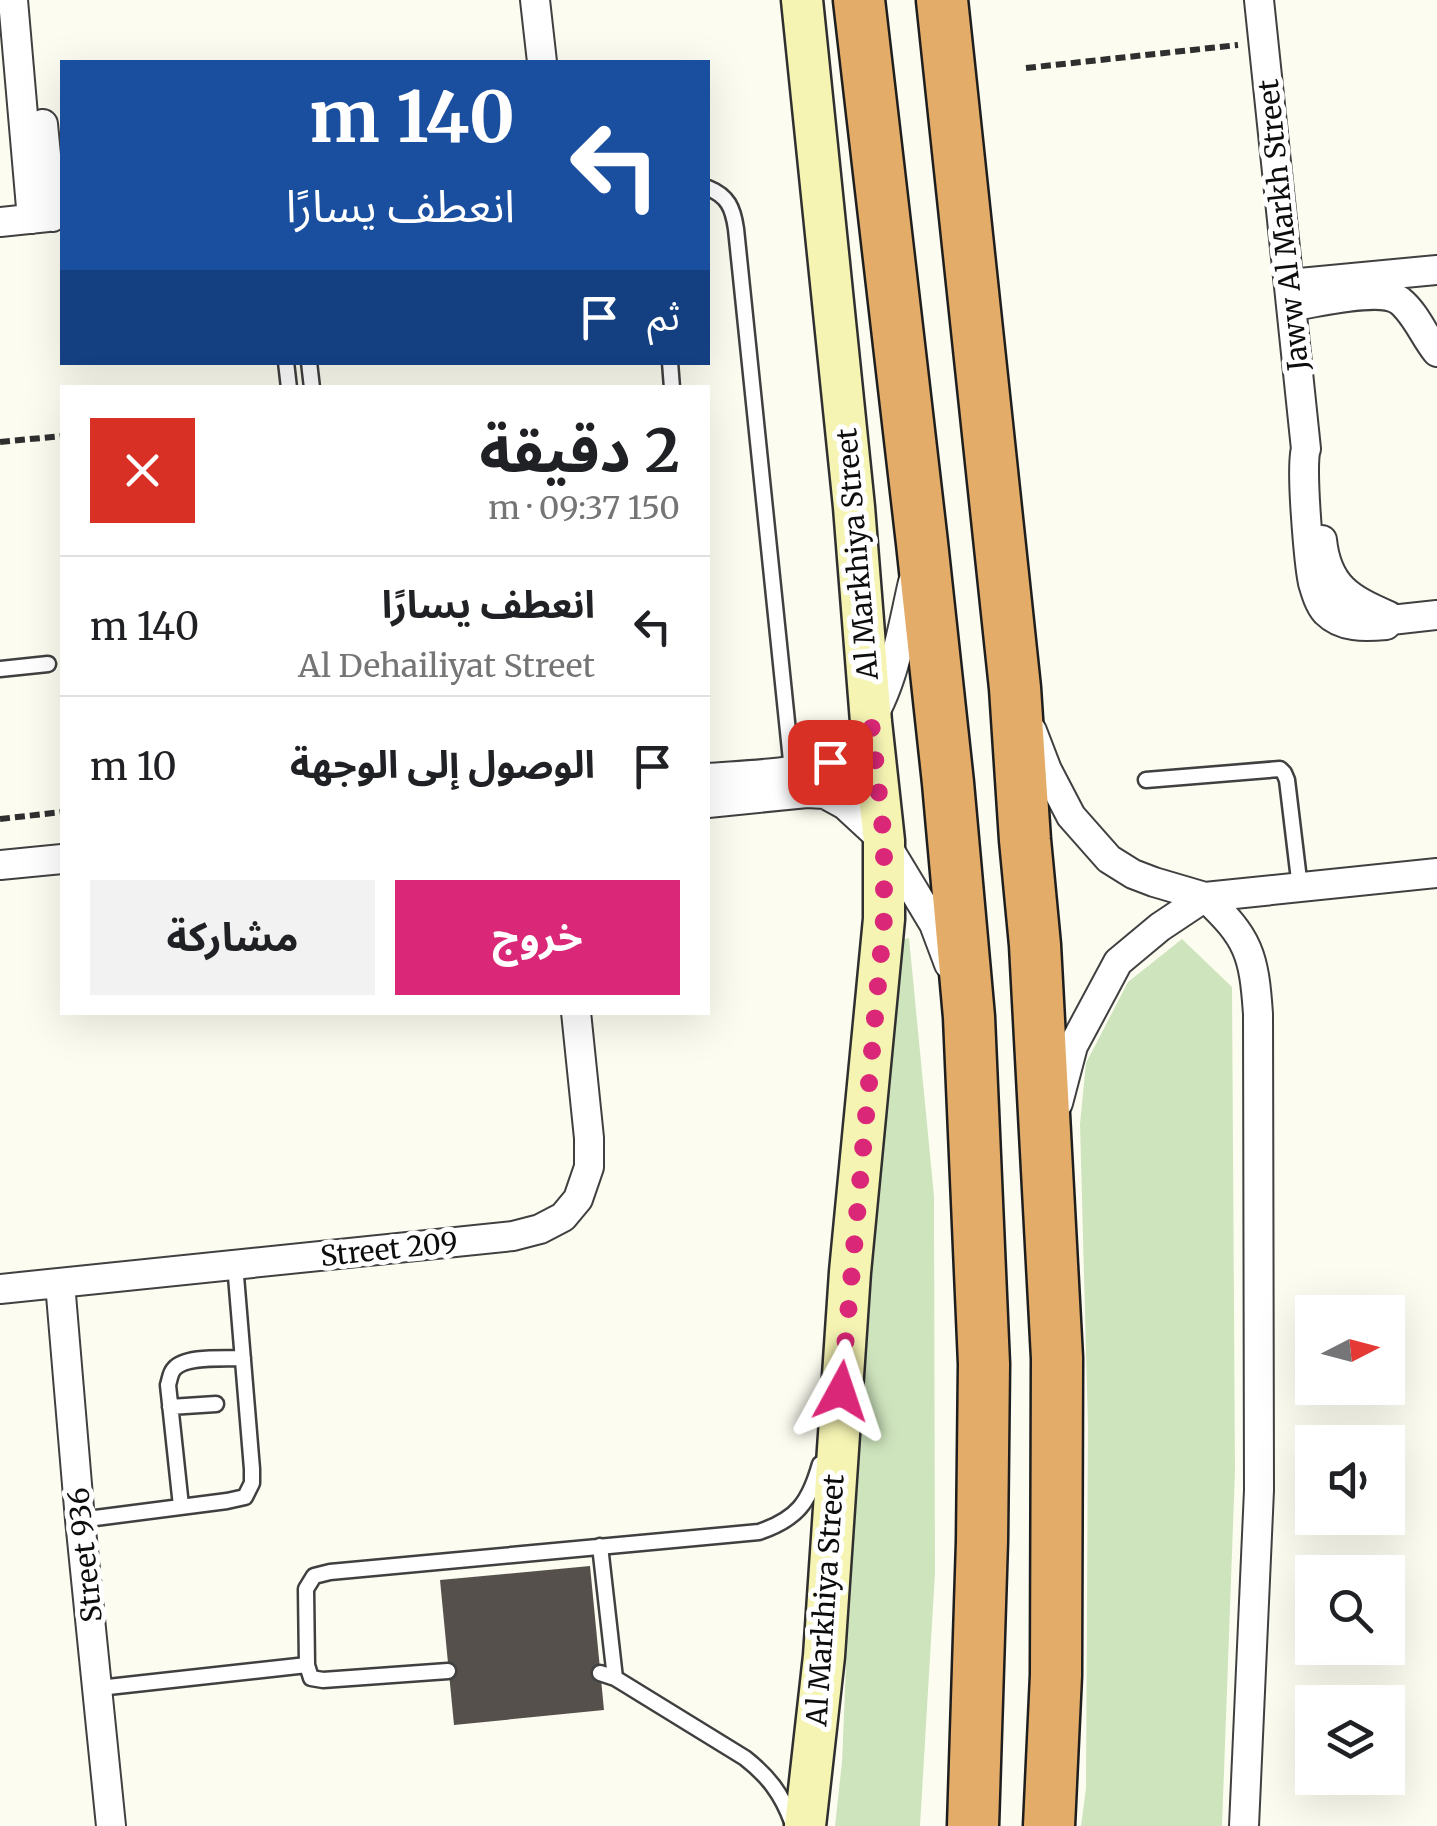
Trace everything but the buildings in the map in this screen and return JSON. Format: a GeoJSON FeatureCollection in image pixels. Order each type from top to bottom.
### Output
{"type":"FeatureCollection","features":[{"type":"Feature","properties":{"kind":"highway"},"geometry":{"type":"LineString","coordinates":[[860,0],[948,784],[969,1017],[984,1364],[973,1826]]}},
{"type":"Feature","properties":{"kind":"highway"},"geometry":{"type":"LineString","coordinates":[[942,0],[1015,688],[1047,1147],[1058,1358],[1056,1675],[1049,1826]]}},
{"type":"Feature","properties":{"kind":"main road","name":"Al Markhiya Street"},"geometry":{"type":"LineString","coordinates":[[802,0],[884,840],[884,919],[841,1391],[824,1656],[805,1826]]}},
{"type":"Feature","properties":{"kind":"street"},"geometry":{"type":"LineString","coordinates":[[13,0],[49,217]]}},
{"type":"Feature","properties":{"kind":"street"},"geometry":{"type":"LineString","coordinates":[[30,0],[49,217]]}},
{"type":"Feature","properties":{"kind":"street"},"geometry":{"type":"LineString","coordinates":[[518,0],[524,60]]}},
{"type":"Feature","properties":{"kind":"street"},"geometry":{"type":"LineString","coordinates":[[536,0],[542,60]]}},
{"type":"Feature","properties":{"kind":"street","name":"Jaww Al Markh Street"},"geometry":{"type":"LineString","coordinates":[[1259,0],[1306,449],[1314,463],[1323,549],[1335,582],[1351,598],[1391,620],[1437,615]]}},
{"type":"Feature","properties":{"kind":"street"},"geometry":{"type":"LineString","coordinates":[[0,222],[49,217]]}},
{"type":"Feature","properties":{"kind":"street"},"geometry":{"type":"LineString","coordinates":[[1291,295],[1437,273]]}},
{"type":"Feature","properties":{"kind":"street"},"geometry":{"type":"LineString","coordinates":[[1419,325],[1420,308],[1437,273]]}},
{"type":"Feature","properties":{"kind":"street"},"geometry":{"type":"LineString","coordinates":[[1291,295],[1384,295],[1401,302],[1437,352]]}},
{"type":"Feature","properties":{"kind":"street"},"geometry":{"type":"LineString","coordinates":[[710,778],[792,770],[847,754],[871,722],[892,672],[922,543]]}},
{"type":"Feature","properties":{"kind":"street"},"geometry":{"type":"LineString","coordinates":[[1015,688],[1047,770],[1071,816],[1108,859],[1133,874],[1205,896],[1437,873]]}},
{"type":"Feature","properties":{"kind":"street"},"geometry":{"type":"LineString","coordinates":[[710,804],[826,794],[844,805],[884,840],[934,924],[969,1017]]}},
{"type":"Feature","properties":{"kind":"street"},"geometry":{"type":"LineString","coordinates":[[0,865],[60,859]]}},
{"type":"Feature","properties":{"kind":"street"},"geometry":{"type":"LineString","coordinates":[[1047,1147],[1073,1046],[1118,962],[1205,896]]}},
{"type":"Feature","properties":{"kind":"street"},"geometry":{"type":"LineString","coordinates":[[1205,896],[1245,942],[1255,973],[1258,1014],[1260,1490],[1244,1826]]}},
{"type":"Feature","properties":{"kind":"street","name":"Street 209"},"geometry":{"type":"LineString","coordinates":[[0,1289],[513,1236],[540,1229],[563,1217],[578,1199],[589,1167],[576,1015]]}},
{"type":"Feature","properties":{"kind":"street","name":"Street 936"},"geometry":{"type":"LineString","coordinates":[[60,1283],[111,1826]]}},
{"type":"Feature","properties":{"kind":"lane"},"geometry":{"type":"LineString","coordinates":[[710,189],[727,199],[736,229],[792,770]]}},
{"type":"Feature","properties":{"kind":"lane"},"geometry":{"type":"LineString","coordinates":[[0,669],[48,664]]}},
{"type":"Feature","properties":{"kind":"lane"},"geometry":{"type":"LineString","coordinates":[[1146,780],[1280,769],[1287,780],[1300,888]]}},
{"type":"Feature","properties":{"kind":"lane"},"geometry":{"type":"LineString","coordinates":[[80,1520],[245,1497],[252,1483],[234,1264]]}},
{"type":"Feature","properties":{"kind":"lane"},"geometry":{"type":"LineString","coordinates":[[181,1506],[168,1385],[172,1372],[178,1364],[192,1360],[243,1358]]}},
{"type":"Feature","properties":{"kind":"lane"},"geometry":{"type":"LineString","coordinates":[[448,1671],[316,1680],[308,1674],[304,1598],[314,1576],[759,1532],[781,1524],[799,1511],[814,1486],[841,1391]]}},
{"type":"Feature","properties":{"kind":"lane"},"geometry":{"type":"LineString","coordinates":[[170,1407],[216,1404]]}},
{"type":"Feature","properties":{"kind":"lane"},"geometry":{"type":"LineString","coordinates":[[600,1546],[607,1675],[762,1771],[776,1786],[794,1826]]}},
{"type":"Feature","properties":{"kind":"lane"},"geometry":{"type":"LineString","coordinates":[[98,1688],[307,1665]]}},
{"type":"Feature","properties":{"kind":"path"},"geometry":{"type":"LineString","coordinates":[[1026,68],[1263,42]]}},
{"type":"Feature","properties":{"kind":"path"},"geometry":{"type":"LineString","coordinates":[[0,442],[60,436]]}},
{"type":"Feature","properties":{"kind":"path"},"geometry":{"type":"LineString","coordinates":[[0,818],[60,812]]}},
{"type":"Feature","properties":{"kind":"green space"},"geometry":{"type":"Polygon","coordinates":[[[909,938],[934,1196],[935,1573],[920,1826],[835,1826],[842,1762],[856,1423],[893,942],[909,938]]]}},
{"type":"Feature","properties":{"kind":"green space"},"geometry":{"type":"Polygon","coordinates":[[[1182,939],[1232,987],[1235,1471],[1222,1826],[1081,1826],[1086,1788],[1088,1426],[1080,1124],[1086,1063],[1128,982],[1182,939]]]}},
{"type":"Feature","properties":{"kind":"route"},"geometry":{"type":"LineString","coordinates":[[830,762],[847,754],[871,722],[884,840],[884,919],[841,1391]]}}]}
